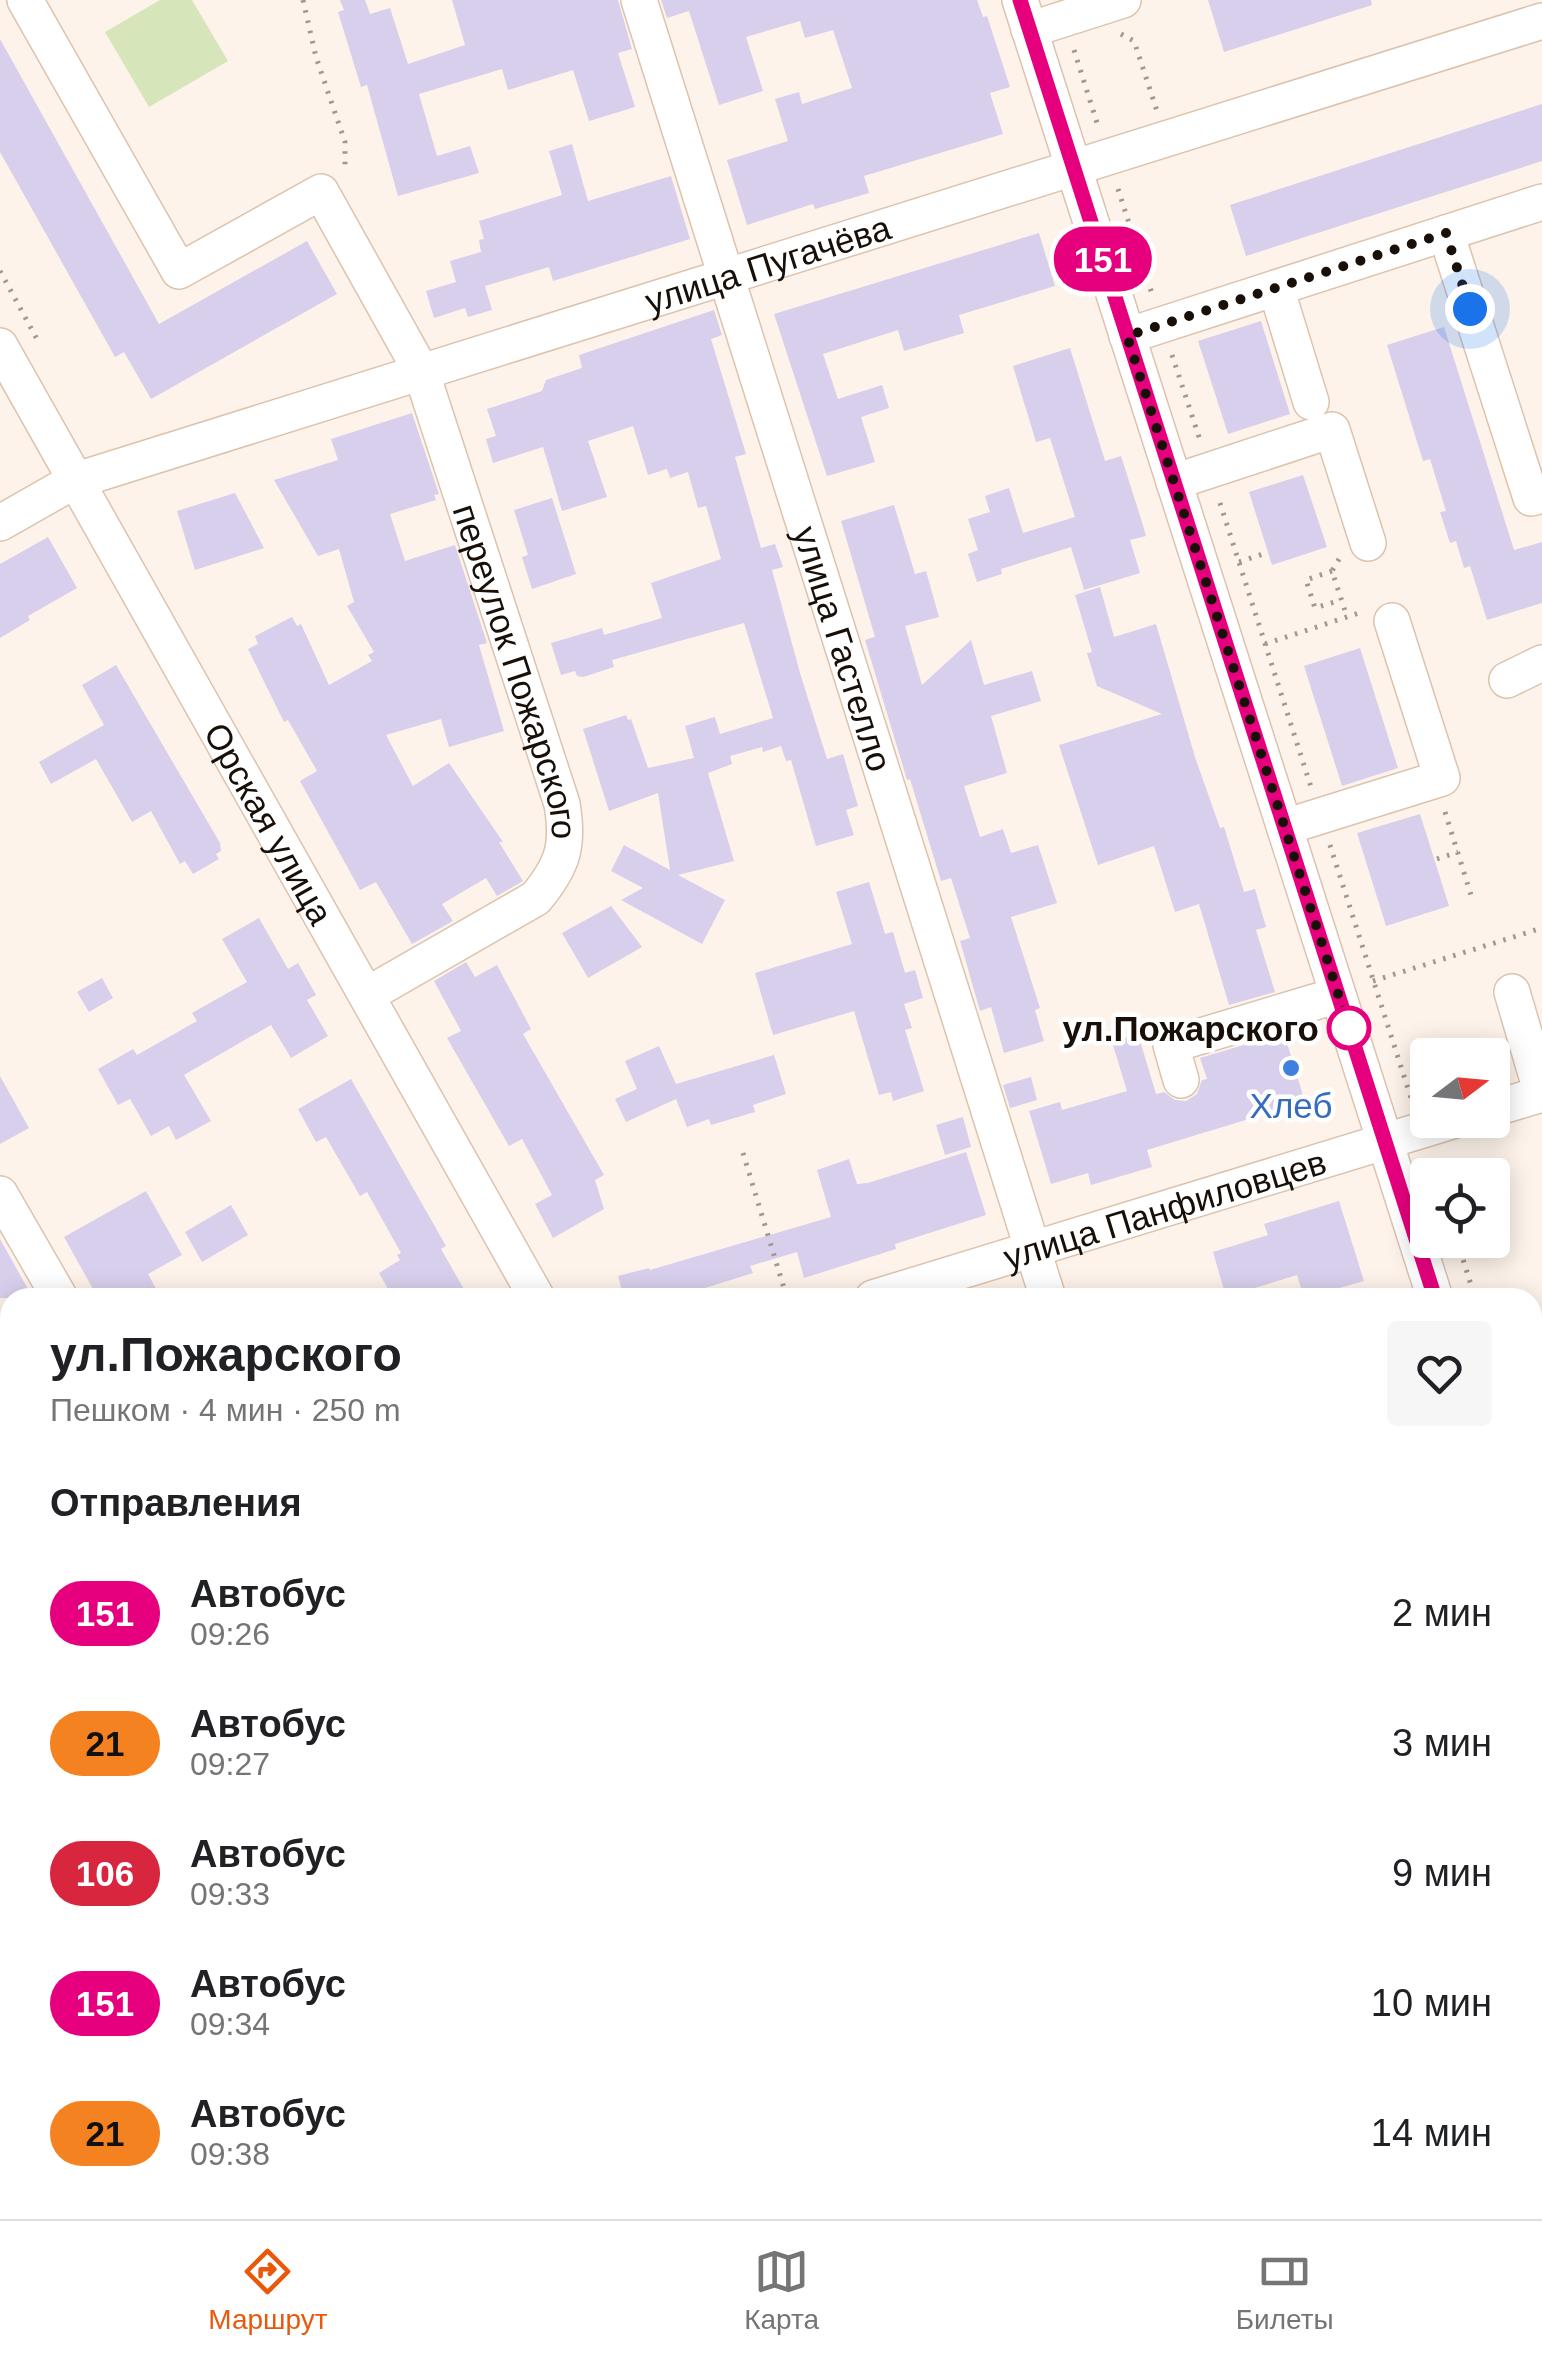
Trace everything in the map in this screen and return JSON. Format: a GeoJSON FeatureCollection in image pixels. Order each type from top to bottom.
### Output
{"type":"FeatureCollection","features":[{"type":"Feature","properties":{"kind":"street"},"geometry":{"type":"LineString","coordinates":[[25,0],[179,270],[320,192]]}},
{"type":"Feature","properties":{"kind":"street","name":"улица Гастелло"},"geometry":{"type":"LineString","coordinates":[[639,0],[1045,1288]]}},
{"type":"Feature","properties":{"kind":"street"},"geometry":{"type":"LineString","coordinates":[[1123,0],[1073,16],[1024,15],[1432,1288]]}},
{"type":"Feature","properties":{"kind":"street","name":"улица Пугачёва"},"geometry":{"type":"LineString","coordinates":[[0,522],[74,481],[1542,21]]}},
{"type":"Feature","properties":{"kind":"street","name":"переулок Пожарского"},"geometry":{"type":"LineString","coordinates":[[320,192],[420,372],[562,804],[565,846],[554,876],[536,898],[368,995]]}},
{"type":"Feature","properties":{"kind":"street"},"geometry":{"type":"LineString","coordinates":[[1127,336],[1542,202]]}},
{"type":"Feature","properties":{"kind":"street"},"geometry":{"type":"LineString","coordinates":[[1446,233],[1531,498],[1542,495]]}},
{"type":"Feature","properties":{"kind":"street"},"geometry":{"type":"LineString","coordinates":[[1266,291],[1311,402]]}},
{"type":"Feature","properties":{"kind":"street","name":"Орская улица"},"geometry":{"type":"LineString","coordinates":[[0,346],[531,1288]]}},
{"type":"Feature","properties":{"kind":"street"},"geometry":{"type":"LineString","coordinates":[[1174,482],[1332,430],[1354,550]]}},
{"type":"Feature","properties":{"kind":"street"},"geometry":{"type":"LineString","coordinates":[[1284,827],[1442,778],[1392,620]]}},
{"type":"Feature","properties":{"kind":"street"},"geometry":{"type":"LineString","coordinates":[[1508,680],[1542,663]]}},
{"type":"Feature","properties":{"kind":"street"},"geometry":{"type":"LineString","coordinates":[[1510,1104],[1542,1094],[1512,992]]}},
{"type":"Feature","properties":{"kind":"street"},"geometry":{"type":"LineString","coordinates":[[1182,1080],[1171,1044],[1338,995]]}},
{"type":"Feature","properties":{"kind":"street","name":"улица Панфиловцев"},"geometry":{"type":"LineString","coordinates":[[905,1288],[1410,1133]]}},
{"type":"Feature","properties":{"kind":"street"},"geometry":{"type":"LineString","coordinates":[[0,1194],[54,1288]]}},
{"type":"Feature","properties":{"kind":"path"},"geometry":{"type":"LineString","coordinates":[[303,0],[316,56],[345,142],[345,170],[320,192]]}},
{"type":"Feature","properties":{"kind":"path"},"geometry":{"type":"LineString","coordinates":[[1073,16],[1134,40],[1165,138]]}},
{"type":"Feature","properties":{"kind":"path"},"geometry":{"type":"LineString","coordinates":[[1073,16],[1108,156],[1172,322],[1210,470],[1373,980],[1410,1063]]}},
{"type":"Feature","properties":{"kind":"path"},"geometry":{"type":"LineString","coordinates":[[1341,600],[1315,608],[1306,580],[1332,571],[1354,550]]}},
{"type":"Feature","properties":{"kind":"path"},"geometry":{"type":"LineString","coordinates":[[1239,562],[1262,554]]}},
{"type":"Feature","properties":{"kind":"path"},"geometry":{"type":"LineString","coordinates":[[1332,571],[1347,617]]}},
{"type":"Feature","properties":{"kind":"path"},"geometry":{"type":"LineString","coordinates":[[1265,644],[1362,612],[1392,620]]}},
{"type":"Feature","properties":{"kind":"path"},"geometry":{"type":"LineString","coordinates":[[1435,780],[1471,894]]}},
{"type":"Feature","properties":{"kind":"path"},"geometry":{"type":"LineString","coordinates":[[1437,859],[1458,852]]}},
{"type":"Feature","properties":{"kind":"path"},"geometry":{"type":"LineString","coordinates":[[1373,980],[1542,928]]}},
{"type":"Feature","properties":{"kind":"path"},"geometry":{"type":"LineString","coordinates":[[743,1153],[785,1288]]}},
{"type":"Feature","properties":{"kind":"path"},"geometry":{"type":"LineString","coordinates":[[1463,1258],[1472,1288]]}},
{"type":"Feature","properties":{"kind":"green space"},"geometry":{"type":"Polygon","coordinates":[[[160,0],[192,0],[228,61],[149,107],[105,32],[160,0]]]}},
{"type":"Feature","properties":{"kind":"building"},"geometry":{"type":"Polygon","coordinates":[[[340,0],[365,0],[370,14],[390,8],[408,64],[465,45],[452,0],[618,0],[632,49],[618,53],[635,107],[589,121],[573,70],[508,90],[502,69],[419,94],[437,156],[470,146],[479,173],[398,196],[367,85],[361,87],[338,12],[344,10],[340,0]]]}},
{"type":"Feature","properties":{"kind":"building"},"geometry":{"type":"Polygon","coordinates":[[[661,0],[977,0],[983,17],[987,16],[1010,87],[990,93],[1003,134],[864,176],[869,193],[815,209],[813,204],[747,225],[727,160],[788,141],[775,99],[799,92],[802,104],[852,88],[833,30],[805,38],[800,21],[746,37],[763,91],[719,105],[689,11],[667,18],[661,0]]]}},
{"type":"Feature","properties":{"kind":"building"},"geometry":{"type":"Polygon","coordinates":[[[1208,0],[1371,0],[1372,5],[1224,52],[1208,0]]]}},
{"type":"Feature","properties":{"kind":"building"},"geometry":{"type":"Polygon","coordinates":[[[0,39],[159,324],[307,241],[337,294],[151,399],[124,352],[115,357],[0,152],[0,39]]]}},
{"type":"Feature","properties":{"kind":"building"},"geometry":{"type":"Polygon","coordinates":[[[1542,104],[1542,161],[1246,256],[1230,205],[1542,104]]]}},
{"type":"Feature","properties":{"kind":"building"},"geometry":{"type":"Polygon","coordinates":[[[572,144],[588,201],[671,176],[690,239],[553,281],[549,267],[485,286],[492,310],[468,317],[465,308],[434,318],[426,291],[456,282],[450,261],[481,252],[479,240],[484,239],[479,221],[562,195],[549,151],[572,144]]]}},
{"type":"Feature","properties":{"kind":"building"},"geometry":{"type":"Polygon","coordinates":[[[1039,233],[1055,286],[959,315],[964,333],[904,351],[898,330],[823,354],[838,399],[882,385],[889,408],[861,417],[875,462],[827,476],[774,314],[1039,233]]]}},
{"type":"Feature","properties":{"kind":"building"},"geometry":{"type":"Polygon","coordinates":[[[714,310],[722,335],[711,339],[746,454],[735,457],[761,548],[775,544],[783,567],[772,570],[827,759],[843,754],[858,806],[846,810],[854,835],[816,846],[791,760],[786,761],[781,746],[730,756],[732,764],[708,773],[734,861],[678,875],[725,900],[702,944],[621,900],[643,888],[611,871],[624,845],[670,870],[658,793],[609,811],[583,729],[626,715],[631,719],[648,768],[694,758],[685,726],[715,717],[720,734],[773,718],[744,623],[612,660],[614,667],[583,677],[575,671],[561,675],[551,643],[602,628],[604,635],[662,618],[651,583],[721,559],[706,506],[698,508],[688,472],[670,478],[667,469],[648,475],[633,426],[588,441],[607,497],[562,511],[543,447],[493,463],[486,439],[496,436],[487,409],[542,391],[546,380],[582,368],[579,355],[714,310]]]}},
{"type":"Feature","properties":{"kind":"building"},"geometry":{"type":"Polygon","coordinates":[[[1261,321],[1290,414],[1228,434],[1198,341],[1261,321]]]}},
{"type":"Feature","properties":{"kind":"building"},"geometry":{"type":"Polygon","coordinates":[[[1444,327],[1514,550],[1542,542],[1542,603],[1487,620],[1470,566],[1464,568],[1456,541],[1450,543],[1440,512],[1446,511],[1430,459],[1423,461],[1387,345],[1444,327]]]}},
{"type":"Feature","properties":{"kind":"building"},"geometry":{"type":"Polygon","coordinates":[[[1070,348],[1105,461],[1121,456],[1142,522],[1146,536],[1130,540],[1140,573],[1084,590],[1071,547],[1001,569],[1002,574],[977,582],[968,554],[978,550],[968,519],[990,512],[985,496],[1009,488],[1023,533],[1075,517],[1050,438],[1036,442],[1013,366],[1070,348]]]}},
{"type":"Feature","properties":{"kind":"building"},"geometry":{"type":"Polygon","coordinates":[[[412,413],[439,494],[434,495],[436,500],[390,514],[405,561],[455,545],[487,643],[479,645],[504,731],[449,747],[441,719],[386,735],[413,786],[449,763],[503,842],[499,842],[523,881],[497,896],[486,878],[442,904],[453,921],[412,944],[376,882],[360,890],[300,781],[317,771],[288,720],[284,722],[248,649],[258,644],[255,636],[292,617],[297,626],[301,624],[329,685],[372,661],[368,655],[374,652],[347,606],[354,602],[339,549],[318,556],[274,480],[338,460],[331,439],[412,413]]]}},
{"type":"Feature","properties":{"kind":"building"},"geometry":{"type":"Polygon","coordinates":[[[1303,475],[1327,547],[1272,565],[1249,492],[1303,475]]]}},
{"type":"Feature","properties":{"kind":"building"},"geometry":{"type":"Polygon","coordinates":[[[235,493],[264,548],[195,570],[177,511],[235,493]]]}},
{"type":"Feature","properties":{"kind":"building"},"geometry":{"type":"Polygon","coordinates":[[[552,498],[576,574],[532,589],[522,557],[528,555],[514,510],[552,498]]]}},
{"type":"Feature","properties":{"kind":"building"},"geometry":{"type":"Polygon","coordinates":[[[894,505],[915,574],[926,571],[939,617],[905,626],[922,685],[971,640],[984,685],[1032,671],[1041,701],[991,716],[1007,773],[964,786],[980,837],[1003,829],[1011,853],[1038,845],[1057,903],[1011,917],[1040,1008],[1035,1010],[1044,1041],[1004,1053],[991,1007],[980,1011],[960,941],[970,938],[951,878],[941,881],[910,779],[907,780],[865,640],[875,637],[841,521],[894,505]]]}},
{"type":"Feature","properties":{"kind":"building"},"geometry":{"type":"Polygon","coordinates":[[[48,537],[77,588],[28,616],[30,620],[0,638],[0,564],[48,537]]]}},
{"type":"Feature","properties":{"kind":"building"},"geometry":{"type":"Polygon","coordinates":[[[1100,587],[1114,637],[1156,624],[1220,828],[1224,827],[1244,892],[1255,889],[1266,927],[1256,930],[1275,992],[1229,1005],[1199,904],[1175,912],[1154,846],[1098,865],[1059,745],[1162,714],[1097,686],[1087,653],[1092,652],[1075,595],[1100,587]]]}},
{"type":"Feature","properties":{"kind":"building"},"geometry":{"type":"Polygon","coordinates":[[[1360,648],[1398,768],[1342,786],[1304,666],[1360,648]]]}},
{"type":"Feature","properties":{"kind":"building"},"geometry":{"type":"Polygon","coordinates":[[[116,665],[220,843],[221,851],[216,854],[219,859],[193,874],[185,861],[180,864],[151,811],[132,822],[96,759],[51,784],[39,762],[104,725],[82,685],[116,665]]]}},
{"type":"Feature","properties":{"kind":"building"},"geometry":{"type":"Polygon","coordinates":[[[1420,814],[1449,906],[1386,926],[1357,833],[1420,814]]]}},
{"type":"Feature","properties":{"kind":"building"},"geometry":{"type":"Polygon","coordinates":[[[869,882],[885,934],[893,932],[905,973],[915,970],[923,998],[904,1004],[912,1028],[905,1030],[924,1091],[893,1101],[891,1092],[879,1095],[854,1011],[773,1035],[755,973],[852,944],[836,892],[869,882]]]}},
{"type":"Feature","properties":{"kind":"building"},"geometry":{"type":"Polygon","coordinates":[[[611,906],[642,947],[588,978],[562,933],[611,906]]]}},
{"type":"Feature","properties":{"kind":"building"},"geometry":{"type":"Polygon","coordinates":[[[259,918],[288,969],[298,963],[316,995],[307,1000],[328,1036],[291,1058],[271,1025],[184,1075],[211,1121],[176,1140],[169,1126],[151,1136],[130,1099],[118,1105],[98,1069],[133,1049],[137,1055],[197,1021],[192,1013],[247,982],[222,939],[259,918]]]}},
{"type":"Feature","properties":{"kind":"building"},"geometry":{"type":"Polygon","coordinates":[[[466,962],[475,977],[497,965],[531,1029],[523,1034],[604,1175],[595,1180],[604,1209],[553,1238],[535,1204],[552,1195],[522,1139],[509,1146],[447,1038],[461,1031],[434,981],[466,962]]]}},
{"type":"Feature","properties":{"kind":"building"},"geometry":{"type":"Polygon","coordinates":[[[102,978],[113,998],[89,1012],[77,992],[102,978]]]}},
{"type":"Feature","properties":{"kind":"building"},"geometry":{"type":"Polygon","coordinates":[[[1284,1033],[1305,1102],[1147,1150],[1152,1167],[1091,1185],[1088,1173],[1051,1184],[1029,1111],[1060,1102],[1062,1110],[1127,1091],[1112,1042],[1138,1034],[1156,1094],[1164,1092],[1175,1100],[1186,1101],[1197,1094],[1202,1080],[1207,1079],[1200,1058],[1284,1033]]]}},
{"type":"Feature","properties":{"kind":"building"},"geometry":{"type":"Polygon","coordinates":[[[659,1046],[676,1084],[774,1055],[786,1094],[753,1105],[755,1112],[711,1125],[709,1119],[687,1127],[676,1099],[626,1122],[615,1099],[637,1089],[625,1061],[659,1046]]]}},
{"type":"Feature","properties":{"kind":"building"},"geometry":{"type":"Polygon","coordinates":[[[0,1076],[29,1128],[0,1144],[0,1076]]]}},
{"type":"Feature","properties":{"kind":"building"},"geometry":{"type":"Polygon","coordinates":[[[1031,1077],[1037,1100],[1010,1108],[1003,1085],[1031,1077]]]}},
{"type":"Feature","properties":{"kind":"building"},"geometry":{"type":"Polygon","coordinates":[[[351,1079],[446,1246],[441,1249],[463,1288],[387,1288],[379,1273],[400,1260],[397,1255],[401,1253],[367,1192],[360,1196],[326,1137],[316,1142],[298,1109],[351,1079]]]}},
{"type":"Feature","properties":{"kind":"building"},"geometry":{"type":"Polygon","coordinates":[[[963,1117],[971,1147],[945,1155],[936,1125],[963,1117]]]}},
{"type":"Feature","properties":{"kind":"building"},"geometry":{"type":"Polygon","coordinates":[[[966,1152],[986,1215],[804,1278],[797,1252],[750,1266],[753,1273],[705,1288],[621,1288],[618,1276],[831,1217],[817,1170],[849,1159],[857,1184],[966,1152]]]}},
{"type":"Feature","properties":{"kind":"building"},"geometry":{"type":"Polygon","coordinates":[[[146,1191],[182,1255],[148,1274],[156,1288],[92,1288],[64,1237],[146,1191]]]}},
{"type":"Feature","properties":{"kind":"building"},"geometry":{"type":"Polygon","coordinates":[[[1339,1201],[1364,1281],[1339,1288],[1301,1288],[1297,1275],[1255,1288],[1223,1288],[1213,1252],[1268,1235],[1264,1224],[1339,1201]]]}},
{"type":"Feature","properties":{"kind":"building"},"geometry":{"type":"Polygon","coordinates":[[[231,1205],[248,1235],[202,1262],[185,1232],[231,1205]]]}},
{"type":"Feature","properties":{"kind":"building"},"geometry":{"type":"Polygon","coordinates":[[[0,1239],[27,1288],[0,1288],[0,1239]]]}},
{"type":"Feature","properties":{"kind":"bus line","name":"151"},"geometry":{"type":"LineString","coordinates":[[1020,0],[1432,1288]]}},
{"type":"Feature","properties":{"kind":"place","name":"ул.Пожарского"},"geometry":{"type":"Point","coordinates":[1349,1028]}},
{"type":"Feature","properties":{"kind":"place","name":"Хлеб"},"geometry":{"type":"Point","coordinates":[1291,1068]}},
{"type":"Feature","properties":{"kind":"route"},"geometry":{"type":"LineString","coordinates":[[1349,1028],[1127,336],[1446,233],[1470,309]]}}]}
